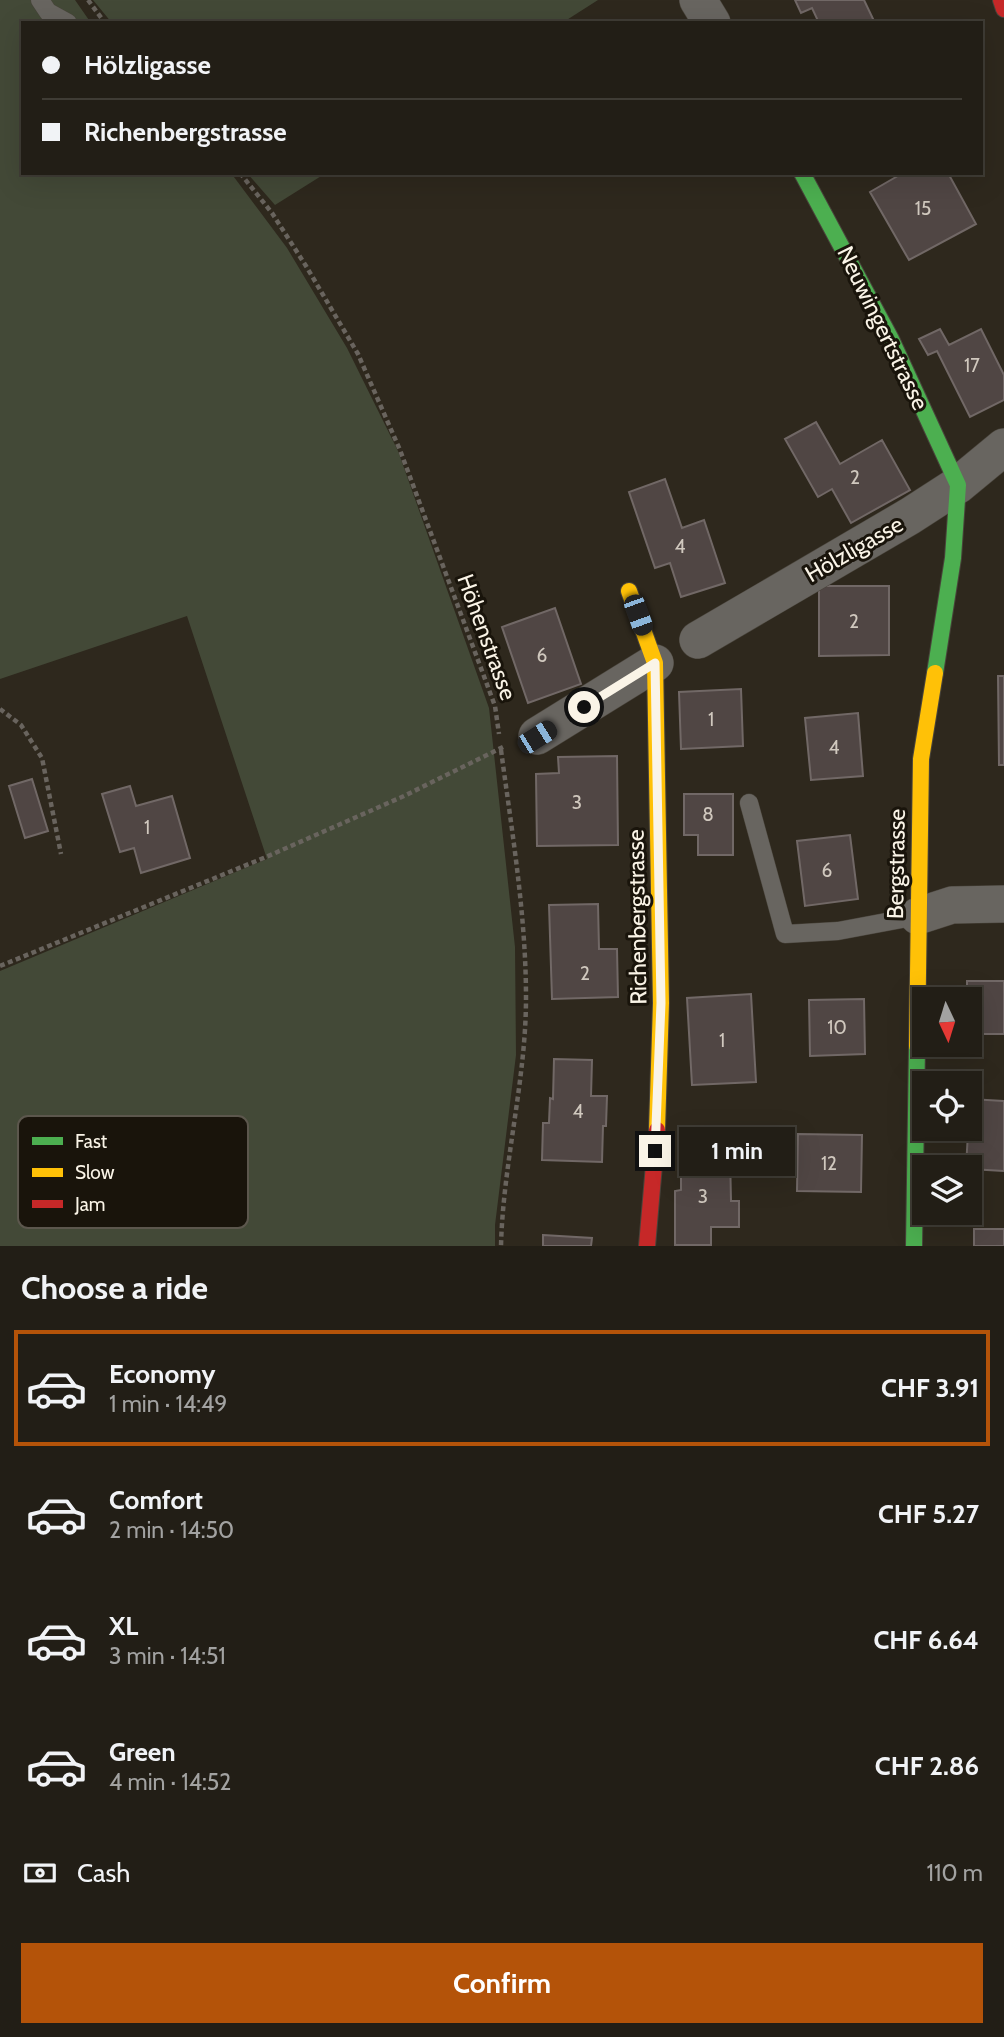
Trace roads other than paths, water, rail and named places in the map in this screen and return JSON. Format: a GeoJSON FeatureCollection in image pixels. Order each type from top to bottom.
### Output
{"type":"FeatureCollection","features":[{"type":"Feature","properties":{"kind":"street"},"geometry":{"type":"LineString","coordinates":[[698,0],[711,21]]}},
{"type":"Feature","properties":{"kind":"street"},"geometry":{"type":"LineString","coordinates":[[1001,0],[1004,9]]}},
{"type":"Feature","properties":{"kind":"street","name":"Neuwingertstrasse"},"geometry":{"type":"LineString","coordinates":[[803,175],[824,209],[891,339],[958,485]]}},
{"type":"Feature","properties":{"kind":"street","name":"Hölzligasse"},"geometry":{"type":"LineString","coordinates":[[698,640],[958,485],[1004,447]]}},
{"type":"Feature","properties":{"kind":"street","name":"Bergstrasse"},"geometry":{"type":"LineString","coordinates":[[914,1246],[921,759],[953,558],[958,485]]}},
{"type":"Feature","properties":{"kind":"street","name":"Richenbergstrasse"},"geometry":{"type":"LineString","coordinates":[[629,591],[655,663],[661,1003],[657,1127],[647,1246]]}},
{"type":"Feature","properties":{"kind":"street"},"geometry":{"type":"LineString","coordinates":[[537,737],[655,663]]}},
{"type":"Feature","properties":{"kind":"street"},"geometry":{"type":"LineString","coordinates":[[918,916],[953,905],[1004,904]]}},
{"type":"Feature","properties":{"kind":"lane"},"geometry":{"type":"LineString","coordinates":[[40,0],[48,12],[64,21]]}},
{"type":"Feature","properties":{"kind":"lane"},"geometry":{"type":"LineString","coordinates":[[749,803],[785,934],[838,932],[918,916]]}}]}
